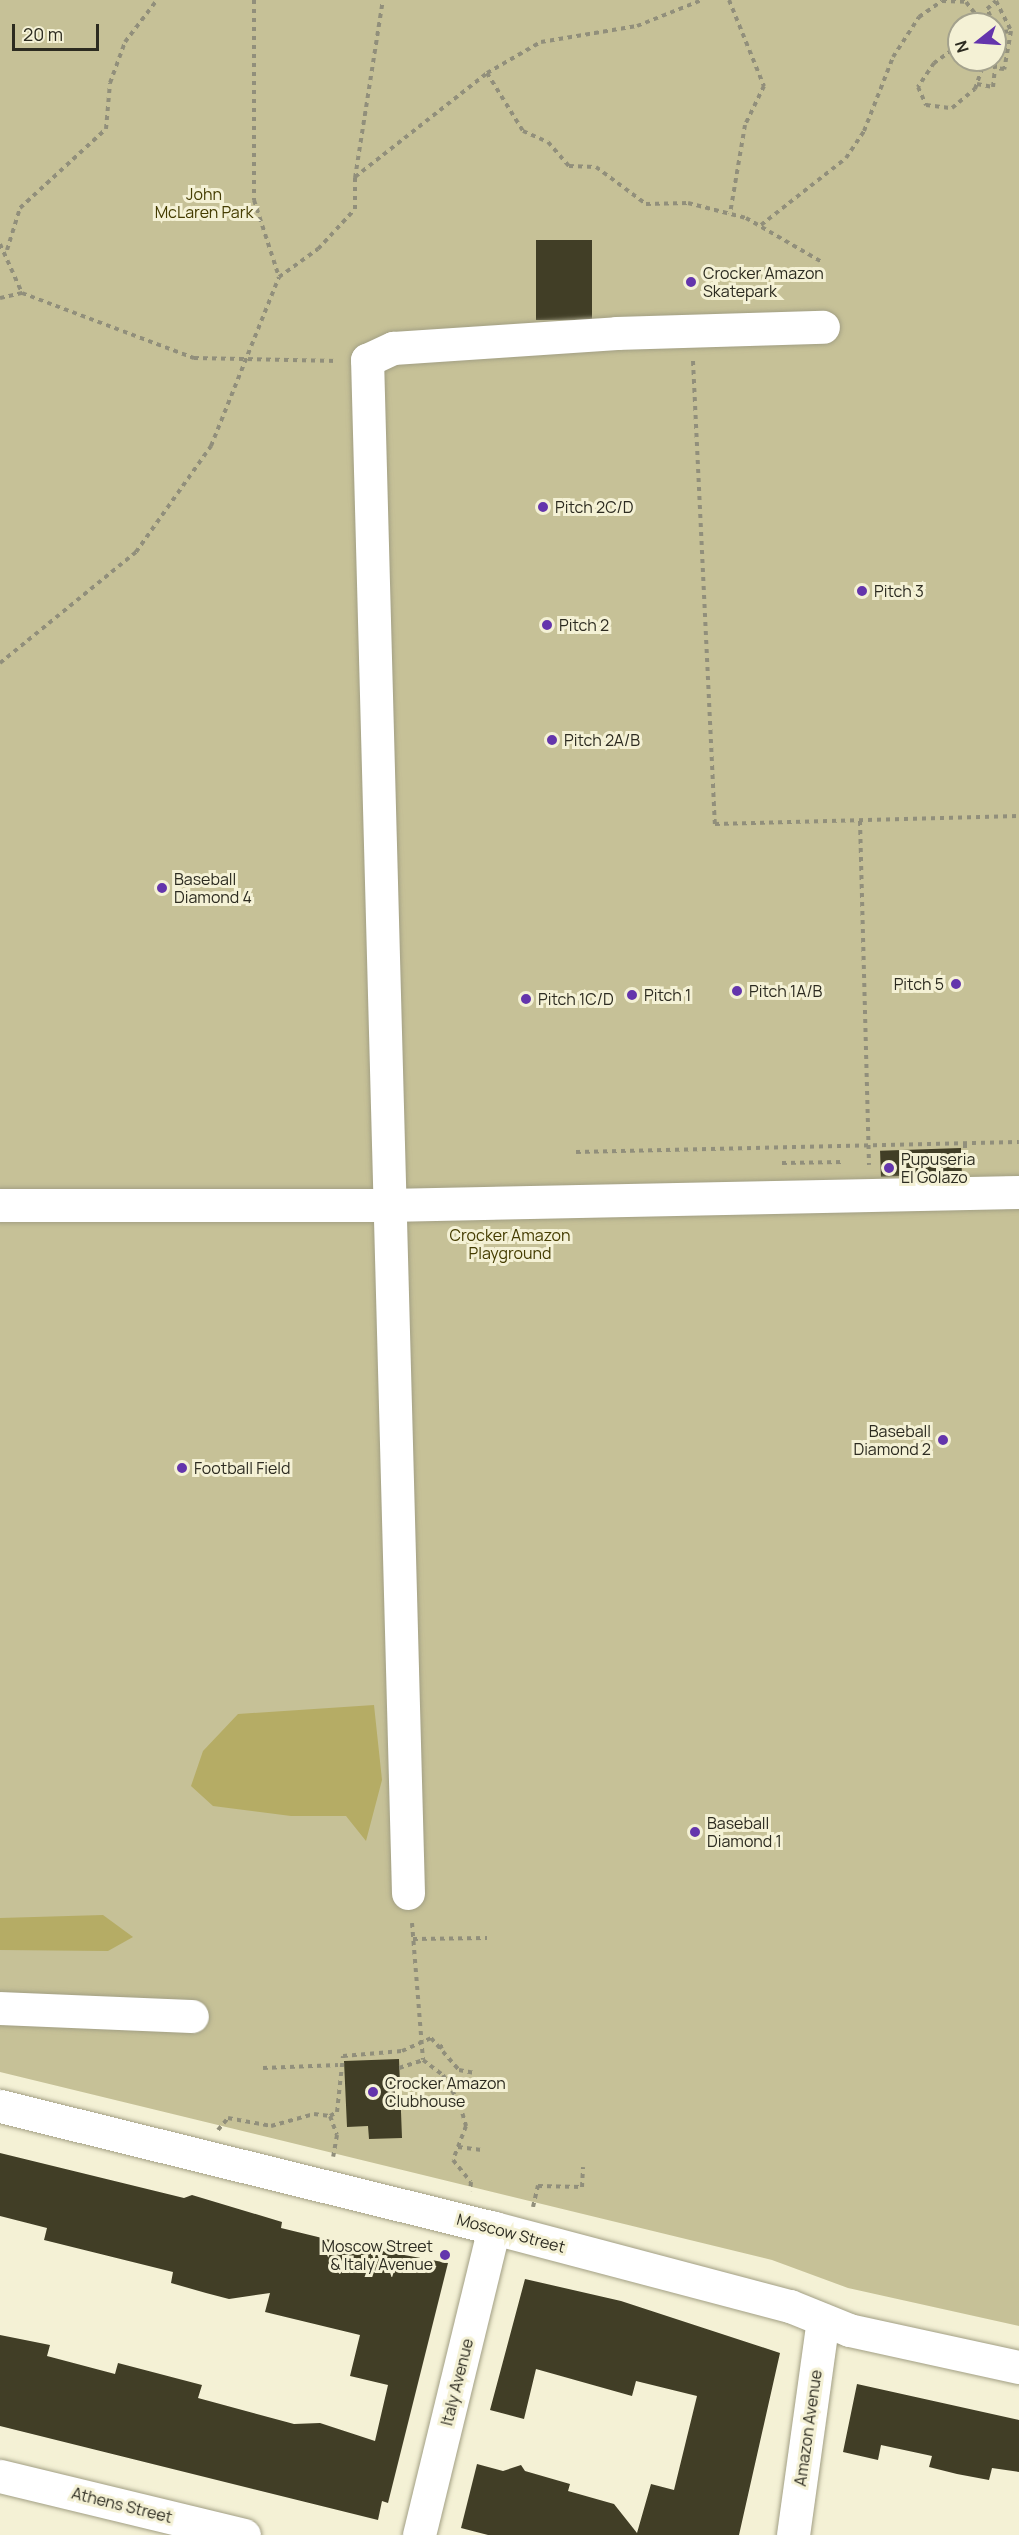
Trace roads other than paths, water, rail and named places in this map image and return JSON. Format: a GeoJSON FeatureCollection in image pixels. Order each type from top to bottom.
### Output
{"type":"FeatureCollection","features":[{"type":"Feature","properties":{"kind":"street"},"geometry":{"type":"LineString","coordinates":[[408,1893],[387,1205],[367,360],[393,348],[692,330],[824,327]]}},
{"type":"Feature","properties":{"kind":"street"},"geometry":{"type":"LineString","coordinates":[[0,1205],[387,1205],[1019,1192]]}},
{"type":"Feature","properties":{"kind":"street"},"geometry":{"type":"LineString","coordinates":[[0,2008],[192,2016]]}},
{"type":"Feature","properties":{"kind":"street","name":"Moscow Street"},"geometry":{"type":"LineString","coordinates":[[0,2106],[495,2229],[790,2307],[823,2320],[1019,2367]]}},
{"type":"Feature","properties":{"kind":"street","name":"Italy Avenue"},"geometry":{"type":"LineString","coordinates":[[419,2535],[495,2229]]}},
{"type":"Feature","properties":{"kind":"street","name":"Amazon Avenue"},"geometry":{"type":"LineString","coordinates":[[793,2535],[823,2320]]}},
{"type":"Feature","properties":{"kind":"street","name":"Athens Street"},"geometry":{"type":"LineString","coordinates":[[0,2476],[244,2535]]}},
{"type":"Feature","properties":{"kind":"place","name":"Crocker Amazon Skatepark"},"geometry":{"type":"Point","coordinates":[691,282]}},
{"type":"Feature","properties":{"kind":"place","name":"Pitch 2C/D"},"geometry":{"type":"Point","coordinates":[543,507]}},
{"type":"Feature","properties":{"kind":"place","name":"Pitch 3"},"geometry":{"type":"Point","coordinates":[862,591]}},
{"type":"Feature","properties":{"kind":"place","name":"Pitch 2"},"geometry":{"type":"Point","coordinates":[547,625]}},
{"type":"Feature","properties":{"kind":"place","name":"Pitch 2A/B"},"geometry":{"type":"Point","coordinates":[552,740]}},
{"type":"Feature","properties":{"kind":"place","name":"Baseball Diamond 4"},"geometry":{"type":"Point","coordinates":[162,888]}},
{"type":"Feature","properties":{"kind":"place","name":"Pitch 5"},"geometry":{"type":"Point","coordinates":[956,984]}},
{"type":"Feature","properties":{"kind":"place","name":"Pitch 1A/B"},"geometry":{"type":"Point","coordinates":[737,991]}},
{"type":"Feature","properties":{"kind":"place","name":"Pitch 1"},"geometry":{"type":"Point","coordinates":[632,995]}},
{"type":"Feature","properties":{"kind":"place","name":"Pitch 1C/D"},"geometry":{"type":"Point","coordinates":[526,999]}},
{"type":"Feature","properties":{"kind":"place","name":"Pupuseria El Golazo"},"geometry":{"type":"Point","coordinates":[889,1168]}},
{"type":"Feature","properties":{"kind":"place","name":"Baseball Diamond 2"},"geometry":{"type":"Point","coordinates":[943,1440]}},
{"type":"Feature","properties":{"kind":"place","name":"Football Field"},"geometry":{"type":"Point","coordinates":[182,1468]}},
{"type":"Feature","properties":{"kind":"place","name":"Baseball Diamond 1"},"geometry":{"type":"Point","coordinates":[695,1832]}},
{"type":"Feature","properties":{"kind":"place","name":"Crocker Amazon Clubhouse"},"geometry":{"type":"Point","coordinates":[373,2092]}},
{"type":"Feature","properties":{"kind":"place","name":"Moscow Street & Italy Avenue"},"geometry":{"type":"Point","coordinates":[445,2255]}},
{"type":"Feature","properties":{"kind":"park label","name":"John McLaren Park"},"geometry":{"type":"Point","coordinates":[204,203]}},
{"type":"Feature","properties":{"kind":"park label","name":"Crocker Amazon Playground"},"geometry":{"type":"Point","coordinates":[510,1244]}}]}
